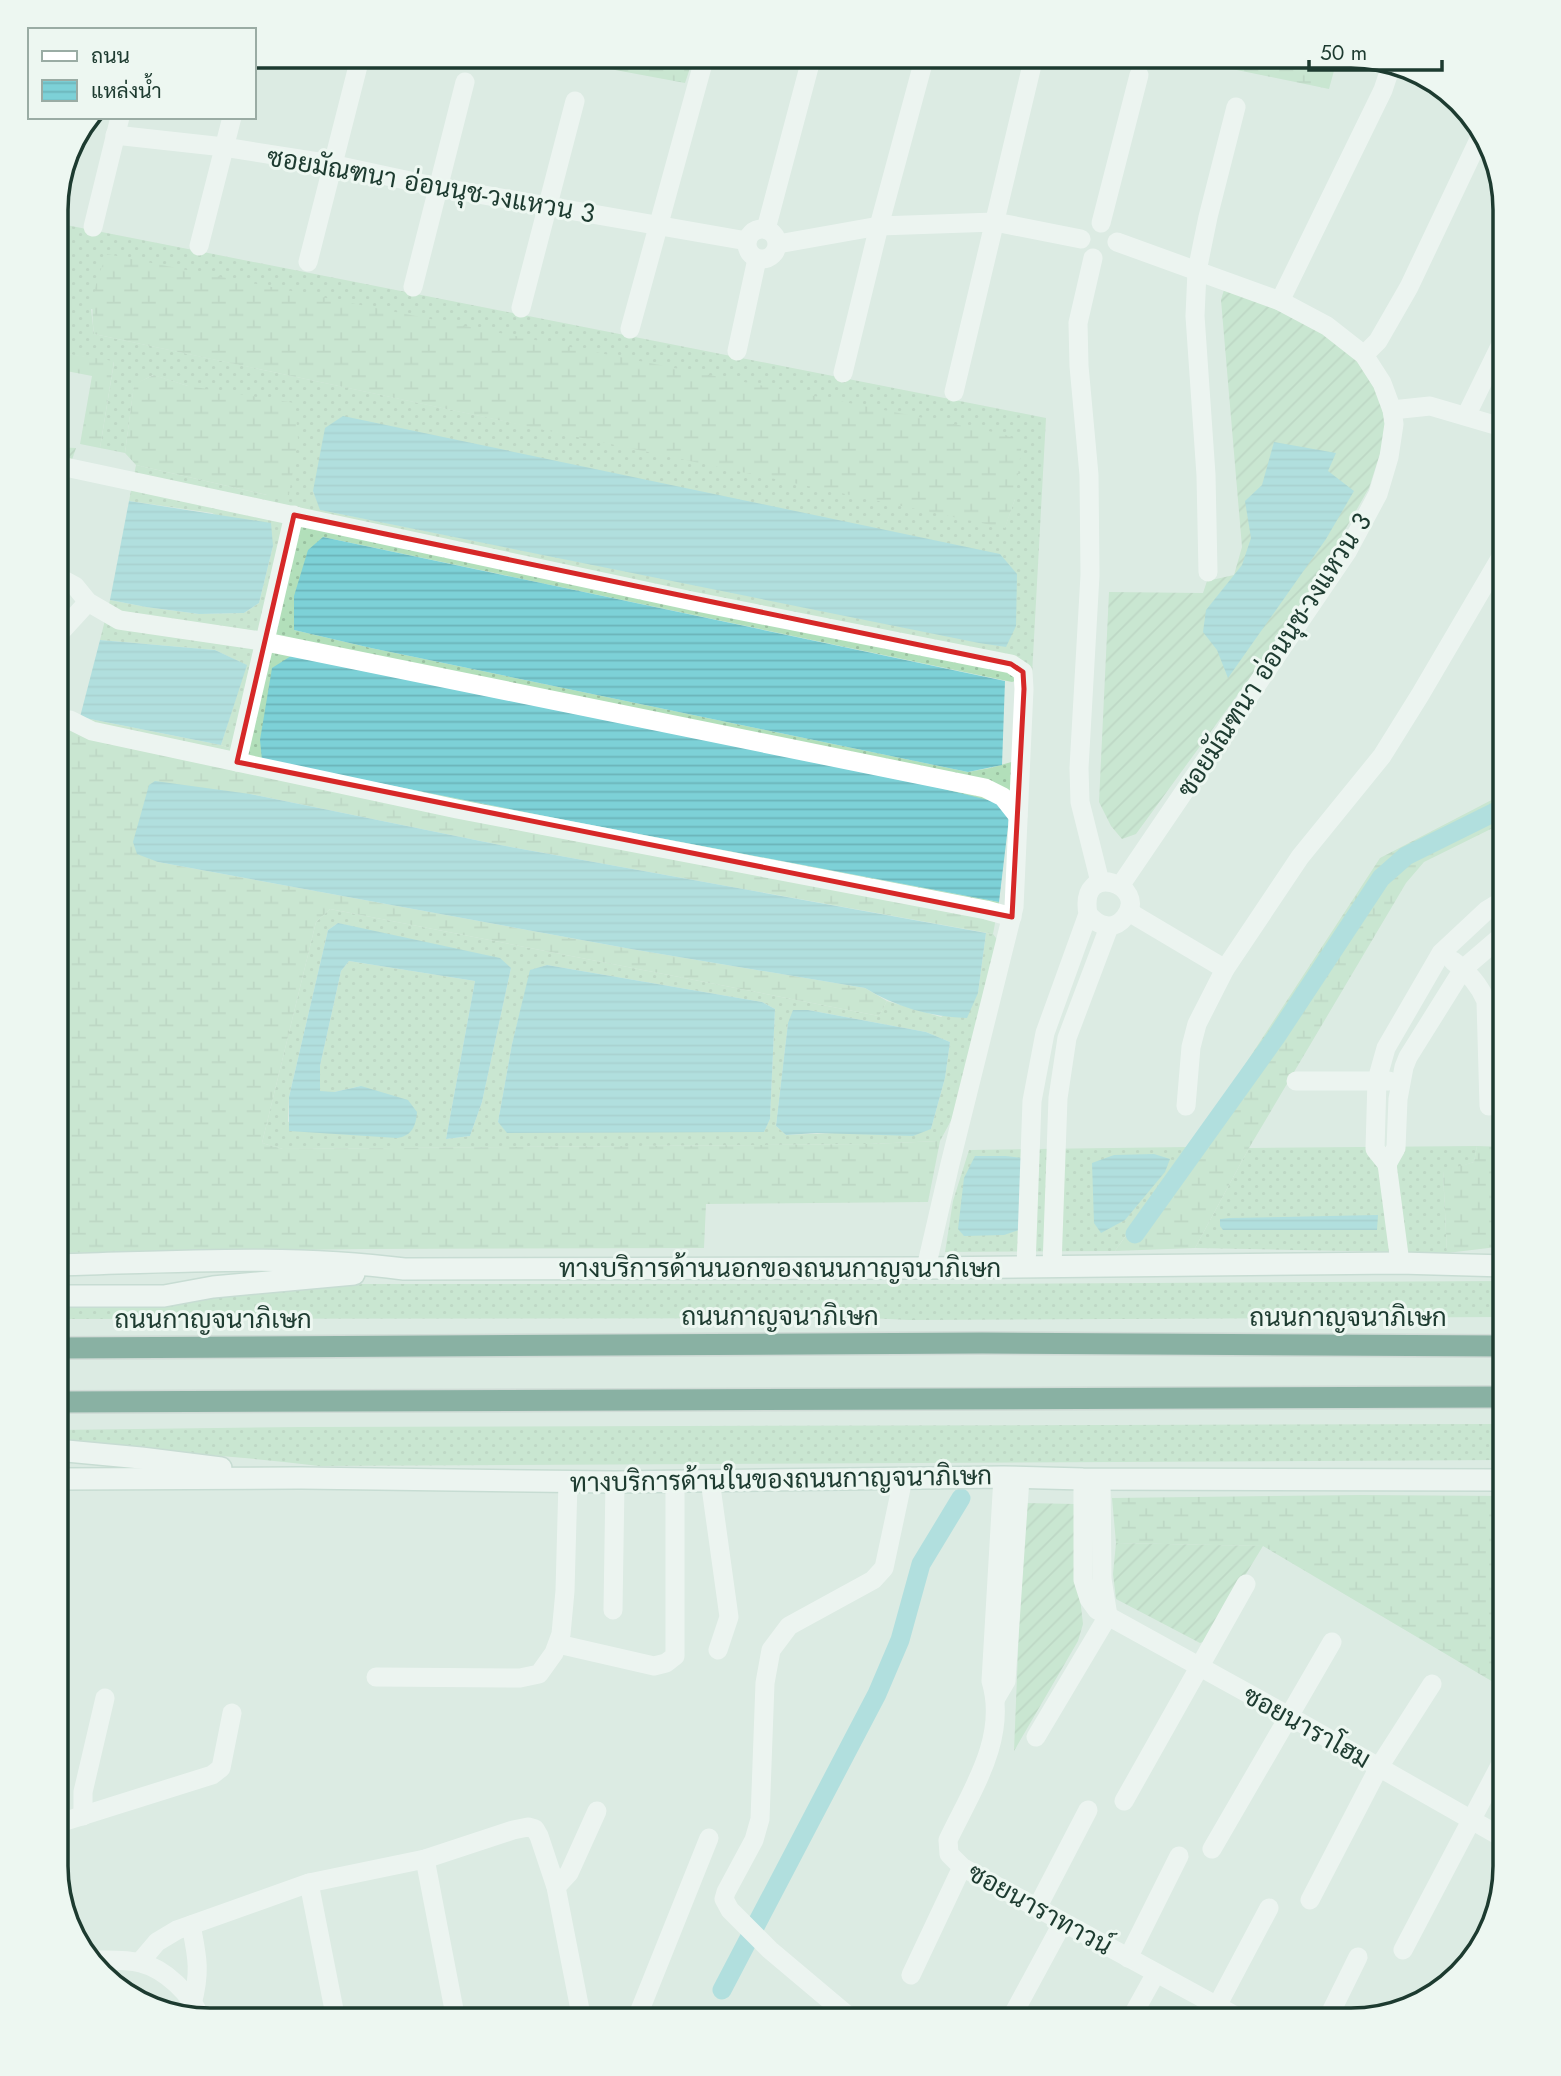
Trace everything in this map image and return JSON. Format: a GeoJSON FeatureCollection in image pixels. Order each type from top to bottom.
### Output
{"type":"FeatureCollection","features":[{"type":"Feature","properties":{"kind":"highway","name":"ถนนกาญจนาภิเษก"},"geometry":{"type":"LineString","coordinates":[[68,1348],[982,1343],[1493,1346]]}},
{"type":"Feature","properties":{"kind":"highway"},"geometry":{"type":"LineString","coordinates":[[68,1402],[1493,1397]]}},
{"type":"Feature","properties":{"kind":"main road","name":"ทางบริการด้านนอกของถนนกาญจนาภิเษก"},"geometry":{"type":"LineString","coordinates":[[68,1265],[271,1259],[356,1263],[404,1269],[1493,1266]]}},
{"type":"Feature","properties":{"kind":"main road"},"geometry":{"type":"LineString","coordinates":[[162,1262],[179,1272],[181,1283],[177,1290],[164,1296]]}},
{"type":"Feature","properties":{"kind":"main road"},"geometry":{"type":"LineString","coordinates":[[68,1296],[164,1296],[213,1287],[404,1269]]}},
{"type":"Feature","properties":{"kind":"main road"},"geometry":{"type":"LineString","coordinates":[[68,1451],[301,1478]]}},
{"type":"Feature","properties":{"kind":"main road","name":"ทางบริการด้านในของถนนกาญจนาภิเษก"},"geometry":{"type":"LineString","coordinates":[[68,1479],[301,1478],[568,1482],[1012,1478],[1493,1480]]}},
{"type":"Feature","properties":{"kind":"street"},"geometry":{"type":"LineString","coordinates":[[308,262],[357,68]]}},
{"type":"Feature","properties":{"kind":"street"},"geometry":{"type":"LineString","coordinates":[[629,329],[702,68]]}},
{"type":"Feature","properties":{"kind":"street"},"geometry":{"type":"LineString","coordinates":[[809,69],[772,236],[775,254],[766,259],[757,259],[748,251],[747,242],[751,233],[756,230],[772,236],[879,226],[995,222],[1082,239]]}},
{"type":"Feature","properties":{"kind":"street"},"geometry":{"type":"LineString","coordinates":[[844,373],[879,226],[922,69]]}},
{"type":"Feature","properties":{"kind":"street"},"geometry":{"type":"LineString","coordinates":[[954,392],[1031,69]]}},
{"type":"Feature","properties":{"kind":"street"},"geometry":{"type":"LineString","coordinates":[[1280,301],[1383,90],[1388,74]]}},
{"type":"Feature","properties":{"kind":"street"},"geometry":{"type":"LineString","coordinates":[[1101,223],[1139,75]]}},
{"type":"Feature","properties":{"kind":"street"},"geometry":{"type":"LineString","coordinates":[[413,287],[464,82]]}},
{"type":"Feature","properties":{"kind":"street"},"geometry":{"type":"LineString","coordinates":[[521,308],[575,101]]}},
{"type":"Feature","properties":{"kind":"street"},"geometry":{"type":"LineString","coordinates":[[1208,572],[1206,475],[1195,316],[1197,271],[1236,107]]}},
{"type":"Feature","properties":{"kind":"street"},"geometry":{"type":"LineString","coordinates":[[199,246],[231,119]]}},
{"type":"Feature","properties":{"kind":"street"},"geometry":{"type":"LineString","coordinates":[[93,227],[118,126]]}},
{"type":"Feature","properties":{"kind":"street","name":"ซอยมัณฑนา อ่อนนุช-วงแหวน 3"},"geometry":{"type":"LineString","coordinates":[[118,126],[747,242]]}},
{"type":"Feature","properties":{"kind":"street"},"geometry":{"type":"LineString","coordinates":[[1364,355],[1378,341],[1409,287],[1477,145]]}},
{"type":"Feature","properties":{"kind":"street"},"geometry":{"type":"LineString","coordinates":[[1101,223],[1111,227],[1117,242],[1116,248],[1109,256],[1093,258],[1085,252],[1082,239],[1088,227],[1101,223]]}},
{"type":"Feature","properties":{"kind":"street","name":"ซอยมัณฑนา อ่อนนุช-วงแหวน 3"},"geometry":{"type":"LineString","coordinates":[[1026,1266],[1032,1101],[1045,1034],[1088,914],[1085,902],[1090,890],[1110,884],[1347,552],[1378,494],[1389,457],[1394,425],[1392,410],[1381,383],[1364,355],[1327,326],[1280,301],[1117,242]]}},
{"type":"Feature","properties":{"kind":"street"},"geometry":{"type":"LineString","coordinates":[[1088,914],[1096,924],[1109,927],[1121,922],[1129,912],[1130,900],[1124,888],[1110,884],[1080,802],[1079,768],[1090,575],[1088,475],[1078,323],[1093,258]]}},
{"type":"Feature","properties":{"kind":"street"},"geometry":{"type":"LineString","coordinates":[[737,351],[757,259]]}},
{"type":"Feature","properties":{"kind":"street"},"geometry":{"type":"LineString","coordinates":[[1466,416],[1493,361]]}},
{"type":"Feature","properties":{"kind":"street"},"geometry":{"type":"LineString","coordinates":[[1392,410],[1430,406],[1493,424]]}},
{"type":"Feature","properties":{"kind":"street"},"geometry":{"type":"LineString","coordinates":[[69,467],[692,601],[1011,664],[1023,672],[1014,906],[926,1268]]}},
{"type":"Feature","properties":{"kind":"street"},"geometry":{"type":"LineString","coordinates":[[237,762],[294,515]]}},
{"type":"Feature","properties":{"kind":"street"},"geometry":{"type":"LineString","coordinates":[[1186,1106],[1191,1047],[1197,1024],[1224,969],[1300,858],[1382,756],[1493,570]]}},
{"type":"Feature","properties":{"kind":"street"},"geometry":{"type":"LineString","coordinates":[[69,583],[89,602],[119,620],[265,642],[985,788],[1003,797],[1018,816]]}},
{"type":"Feature","properties":{"kind":"street"},"geometry":{"type":"LineString","coordinates":[[69,623],[89,602]]}},
{"type":"Feature","properties":{"kind":"street"},"geometry":{"type":"LineString","coordinates":[[71,720],[92,732],[457,809],[973,907],[1012,917]]}},
{"type":"Feature","properties":{"kind":"street"},"geometry":{"type":"LineString","coordinates":[[1400,1264],[1387,1164],[1375,1149],[1377,1080],[1386,1048],[1441,953],[1493,906]]}},
{"type":"Feature","properties":{"kind":"street"},"geometry":{"type":"LineString","coordinates":[[1129,912],[1224,969]]}},
{"type":"Feature","properties":{"kind":"street"},"geometry":{"type":"LineString","coordinates":[[1052,1266],[1058,1098],[1067,1038],[1109,927]]}},
{"type":"Feature","properties":{"kind":"street"},"geometry":{"type":"LineString","coordinates":[[1387,1164],[1396,1149],[1398,1099],[1408,1056],[1463,968],[1493,943]]}},
{"type":"Feature","properties":{"kind":"street"},"geometry":{"type":"LineString","coordinates":[[1441,953],[1463,968],[1481,988],[1486,1001],[1489,1106]]}},
{"type":"Feature","properties":{"kind":"street"},"geometry":{"type":"LineString","coordinates":[[1296,1081],[1401,1082]]}},
{"type":"Feature","properties":{"kind":"street","name":"ซอยนาราทาวน์"},"geometry":{"type":"LineString","coordinates":[[1012,1478],[1006,1681],[996,1698],[996,1722],[990,1752],[948,1840],[949,1854],[962,1867],[1221,2008]]}},
{"type":"Feature","properties":{"kind":"street"},"geometry":{"type":"LineString","coordinates":[[839,2008],[770,1950],[730,1910],[724,1899],[754,1840],[760,1819],[765,1682],[771,1650],[789,1626],[873,1580],[884,1568],[903,1479]]}},
{"type":"Feature","properties":{"kind":"street"},"geometry":{"type":"LineString","coordinates":[[1036,1737],[1108,1616],[1092,1479]]}},
{"type":"Feature","properties":{"kind":"street"},"geometry":{"type":"LineString","coordinates":[[558,1644],[654,1666],[666,1663],[674,1656],[675,1480]]}},
{"type":"Feature","properties":{"kind":"street"},"geometry":{"type":"LineString","coordinates":[[710,1480],[729,1616],[718,1650]]}},
{"type":"Feature","properties":{"kind":"street"},"geometry":{"type":"LineString","coordinates":[[376,1677],[520,1678],[539,1674],[547,1665],[561,1634],[568,1482]]}},
{"type":"Feature","properties":{"kind":"street"},"geometry":{"type":"LineString","coordinates":[[613,1610],[615,1482]]}},
{"type":"Feature","properties":{"kind":"street"},"geometry":{"type":"LineString","coordinates":[[1124,1801],[1246,1584]]}},
{"type":"Feature","properties":{"kind":"street","name":"ซอยนาราโฮม"},"geometry":{"type":"LineString","coordinates":[[1108,1616],[1493,1832]]}},
{"type":"Feature","properties":{"kind":"street"},"geometry":{"type":"LineString","coordinates":[[1212,1849],[1332,1642]]}},
{"type":"Feature","properties":{"kind":"street"},"geometry":{"type":"LineString","coordinates":[[1310,1900],[1379,1767],[1432,1684]]}},
{"type":"Feature","properties":{"kind":"street"},"geometry":{"type":"LineString","coordinates":[[83,1815],[83,1792],[105,1698]]}},
{"type":"Feature","properties":{"kind":"street"},"geometry":{"type":"LineString","coordinates":[[68,1820],[212,1775],[220,1768],[232,1713]]}},
{"type":"Feature","properties":{"kind":"street"},"geometry":{"type":"LineString","coordinates":[[1403,1950],[1493,1779]]}},
{"type":"Feature","properties":{"kind":"street"},"geometry":{"type":"LineString","coordinates":[[1037,1908],[1088,1810]]}},
{"type":"Feature","properties":{"kind":"street"},"geometry":{"type":"LineString","coordinates":[[556,1887],[569,1873],[597,1811]]}},
{"type":"Feature","properties":{"kind":"street"},"geometry":{"type":"LineString","coordinates":[[140,1962],[157,1942],[177,1930],[309,1883],[425,1858],[528,1827],[535,1829],[539,1836],[556,1887],[580,2008]]}},
{"type":"Feature","properties":{"kind":"street"},"geometry":{"type":"LineString","coordinates":[[641,2008],[709,1838]]}},
{"type":"Feature","properties":{"kind":"street"},"geometry":{"type":"LineString","coordinates":[[1128,1958],[1179,1856]]}},
{"type":"Feature","properties":{"kind":"street"},"geometry":{"type":"LineString","coordinates":[[425,1858],[454,2008]]}},
{"type":"Feature","properties":{"kind":"street"},"geometry":{"type":"LineString","coordinates":[[911,1975],[962,1867]]}},
{"type":"Feature","properties":{"kind":"street"},"geometry":{"type":"LineString","coordinates":[[309,1883],[334,2008]]}},
{"type":"Feature","properties":{"kind":"street"},"geometry":{"type":"LineString","coordinates":[[1217,2006],[1269,1908]]}},
{"type":"Feature","properties":{"kind":"street"},"geometry":{"type":"LineString","coordinates":[[1016,2008],[1063,1922]]}},
{"type":"Feature","properties":{"kind":"street"},"geometry":{"type":"LineString","coordinates":[[191,1925],[198,1965],[196,2007]]}},
{"type":"Feature","properties":{"kind":"street"},"geometry":{"type":"LineString","coordinates":[[1333,2008],[1358,1957]]}},
{"type":"Feature","properties":{"kind":"street"},"geometry":{"type":"LineString","coordinates":[[106,1961],[140,1962],[159,1970],[184,1992],[194,2007]]}},
{"type":"Feature","properties":{"kind":"street"},"geometry":{"type":"LineString","coordinates":[[1137,2008],[1156,1973]]}},
{"type":"Feature","properties":{"kind":"highlighted area"},"geometry":{"type":"Polygon","coordinates":[[[294,515],[1011,664],[1023,672],[1024,689],[1012,917],[237,762],[294,515]]]}},
{"type":"Feature","properties":{"kind":"green space"},"geometry":{"type":"Polygon","coordinates":[[[606,68],[690,68],[685,83],[606,68]]]}},
{"type":"Feature","properties":{"kind":"green space"},"geometry":{"type":"Polygon","coordinates":[[[1231,69],[1334,69],[1329,89],[1231,69]]]}},
{"type":"Feature","properties":{"kind":"green space"},"geometry":{"type":"Polygon","coordinates":[[[69,226],[1046,418],[1032,675],[1012,682],[323,537],[294,630],[968,772],[1015,761],[1009,818],[262,760],[221,745],[246,665],[215,650],[100,640],[110,600],[199,614],[244,613],[259,603],[273,546],[212,513],[129,501],[136,465],[267,495],[289,495],[188,386],[153,375],[134,385],[125,453],[100,448],[114,362],[69,354],[69,226]],[[91,309],[94,334],[1005,527],[1015,499],[91,309]],[[313,491],[321,510],[1006,647],[313,491]]]}},
{"type":"Feature","properties":{"kind":"green space"},"geometry":{"type":"Polygon","coordinates":[[[107,254],[1003,434],[1022,442],[1015,499],[1005,528],[94,334],[94,293],[107,254]]]}},
{"type":"Feature","properties":{"kind":"green space"},"geometry":{"type":"Polygon","coordinates":[[[1228,276],[1363,343],[1390,384],[1387,432],[1369,488],[1298,612],[1136,834],[1122,839],[1111,826],[1099,802],[1109,592],[1203,593],[1207,581],[1234,575],[1242,547],[1221,300],[1228,276]]]}},
{"type":"Feature","properties":{"kind":"green space"},"geometry":{"type":"Polygon","coordinates":[[[69,354],[114,361],[100,448],[80,444],[92,376],[69,372],[69,354]]]}},
{"type":"Feature","properties":{"kind":"green space"},"geometry":{"type":"Polygon","coordinates":[[[154,375],[188,386],[295,403],[298,439],[289,495],[267,495],[136,465],[125,453],[134,384],[154,375]]]}},
{"type":"Feature","properties":{"kind":"green space"},"geometry":{"type":"Polygon","coordinates":[[[69,448],[76,448],[69,469],[69,448]]]}},
{"type":"Feature","properties":{"kind":"green space"},"geometry":{"type":"Polygon","coordinates":[[[80,717],[221,745],[262,760],[999,902],[993,934],[500,845],[250,794],[158,862],[631,949],[865,988],[887,1001],[879,1016],[330,909],[316,922],[262,1143],[283,1149],[869,1144],[940,1141],[928,1202],[706,1204],[704,1248],[68,1253],[69,727],[77,728],[80,717]]]}},
{"type":"Feature","properties":{"kind":"green space"},"geometry":{"type":"Polygon","coordinates":[[[1493,799],[1493,828],[1424,862],[1406,883],[1249,1148],[1195,1248],[1115,1251],[1214,1112],[1380,858],[1493,799]]]}},
{"type":"Feature","properties":{"kind":"green space"},"geometry":{"type":"Polygon","coordinates":[[[330,909],[879,1016],[887,1001],[941,1017],[978,993],[986,933],[993,934],[999,942],[954,1115],[940,1141],[869,1144],[283,1149],[262,1143],[316,922],[330,909]],[[338,923],[328,930],[289,1097],[288,1122],[361,1086],[320,1092],[320,1066],[341,971],[349,961],[475,981],[446,1139],[470,1136],[482,1102],[511,968],[338,923]],[[547,965],[531,970],[512,1044],[498,1122],[508,1133],[764,1131],[770,1119],[775,1009],[762,1002],[547,965]],[[808,1010],[788,1023],[776,1126],[786,1135],[931,1129],[945,1078],[950,1042],[926,1032],[808,1010]]]}},
{"type":"Feature","properties":{"kind":"green space"},"geometry":{"type":"Polygon","coordinates":[[[1477,1146],[1474,1162],[1443,1172],[1447,1253],[1195,1248],[1249,1148],[1477,1146]]]}},
{"type":"Feature","properties":{"kind":"green space"},"geometry":{"type":"Polygon","coordinates":[[[1477,1146],[1493,1147],[1493,1247],[1447,1253],[1443,1171],[1474,1162],[1477,1146]]]}},
{"type":"Feature","properties":{"kind":"green space"},"geometry":{"type":"Polygon","coordinates":[[[1188,1147],[1115,1251],[945,1252],[953,1201],[969,1150],[1188,1147]]]}},
{"type":"Feature","properties":{"kind":"green space"},"geometry":{"type":"Polygon","coordinates":[[[1493,1281],[1493,1317],[909,1320],[68,1319],[68,1303],[212,1297],[363,1284],[1493,1281]]]}},
{"type":"Feature","properties":{"kind":"green space"},"geometry":{"type":"Polygon","coordinates":[[[1493,1424],[1493,1460],[319,1466],[188,1453],[68,1447],[68,1430],[1493,1424]]]}},
{"type":"Feature","properties":{"kind":"green space"},"geometry":{"type":"Polygon","coordinates":[[[1493,1496],[1493,1682],[1263,1546],[1116,1543],[1112,1498],[1493,1496]]]}},
{"type":"Feature","properties":{"kind":"green space"},"geometry":{"type":"Polygon","coordinates":[[[1024,1503],[1076,1504],[1076,1563],[1083,1624],[1078,1641],[1014,1751],[1024,1503]]]}},
{"type":"Feature","properties":{"kind":"green space"},"geometry":{"type":"Polygon","coordinates":[[[1116,1543],[1263,1546],[1205,1641],[1200,1643],[1116,1599],[1113,1574],[1116,1543]]]}},
{"type":"Feature","properties":{"kind":"water"},"geometry":{"type":"Polygon","coordinates":[[[343,416],[1000,554],[1017,574],[1016,626],[1006,647],[979,643],[320,510],[313,491],[325,428],[343,416]]]}},
{"type":"Feature","properties":{"kind":"water"},"geometry":{"type":"Polygon","coordinates":[[[1274,442],[1336,453],[1328,471],[1354,491],[1326,539],[1228,678],[1217,650],[1203,632],[1206,610],[1242,565],[1251,538],[1245,501],[1262,485],[1274,442]]]}},
{"type":"Feature","properties":{"kind":"water"},"geometry":{"type":"Polygon","coordinates":[[[129,501],[271,523],[273,546],[259,603],[244,613],[199,614],[110,600],[129,501]]]}},
{"type":"Feature","properties":{"kind":"water"},"geometry":{"type":"Polygon","coordinates":[[[323,537],[1005,681],[1002,765],[968,772],[294,630],[294,596],[308,550],[323,537]]]}},
{"type":"Feature","properties":{"kind":"water"},"geometry":{"type":"Polygon","coordinates":[[[100,640],[215,650],[247,665],[221,745],[80,717],[100,640]]]}},
{"type":"Feature","properties":{"kind":"water"},"geometry":{"type":"Polygon","coordinates":[[[291,656],[936,787],[1000,803],[1009,818],[999,902],[262,760],[260,740],[272,668],[291,656]]]}},
{"type":"Feature","properties":{"kind":"water"},"geometry":{"type":"Polygon","coordinates":[[[155,781],[250,794],[500,845],[986,933],[978,993],[967,1018],[940,1016],[901,1006],[865,988],[631,949],[158,862],[137,854],[133,842],[149,785],[155,781]]]}},
{"type":"Feature","properties":{"kind":"water"},"geometry":{"type":"Polygon","coordinates":[[[338,923],[500,958],[511,968],[482,1102],[470,1136],[446,1139],[475,981],[349,961],[341,971],[320,1066],[320,1091],[334,1092],[361,1086],[408,1100],[417,1112],[414,1126],[410,1133],[397,1138],[289,1131],[289,1097],[328,930],[338,923]]]}},
{"type":"Feature","properties":{"kind":"water"},"geometry":{"type":"Polygon","coordinates":[[[547,965],[762,1002],[775,1009],[770,1119],[764,1132],[507,1133],[498,1122],[512,1044],[530,970],[547,965]]]}},
{"type":"Feature","properties":{"kind":"water"},"geometry":{"type":"Polygon","coordinates":[[[793,1010],[808,1010],[926,1032],[950,1042],[945,1078],[931,1129],[913,1136],[817,1133],[786,1135],[776,1126],[788,1023],[793,1010]]]}},
{"type":"Feature","properties":{"kind":"water"},"geometry":{"type":"Polygon","coordinates":[[[1154,1154],[1170,1159],[1165,1172],[1125,1220],[1101,1233],[1094,1223],[1092,1163],[1114,1155],[1154,1154]]]}},
{"type":"Feature","properties":{"kind":"water"},"geometry":{"type":"Polygon","coordinates":[[[975,1156],[1023,1158],[1019,1230],[1004,1235],[964,1236],[958,1229],[964,1178],[975,1156]]]}},
{"type":"Feature","properties":{"kind":"water"},"geometry":{"type":"Polygon","coordinates":[[[1378,1215],[1377,1230],[1223,1230],[1220,1226],[1220,1219],[1230,1218],[1378,1215]]]}},
{"type":"Feature","properties":{"kind":"waterway"},"geometry":{"type":"LineString","coordinates":[[1135,1234],[1276,1037],[1381,878],[1406,856],[1493,813]]}},
{"type":"Feature","properties":{"kind":"waterway"},"geometry":{"type":"LineString","coordinates":[[722,1990],[877,1694],[900,1640],[921,1564],[961,1498]]}}]}
